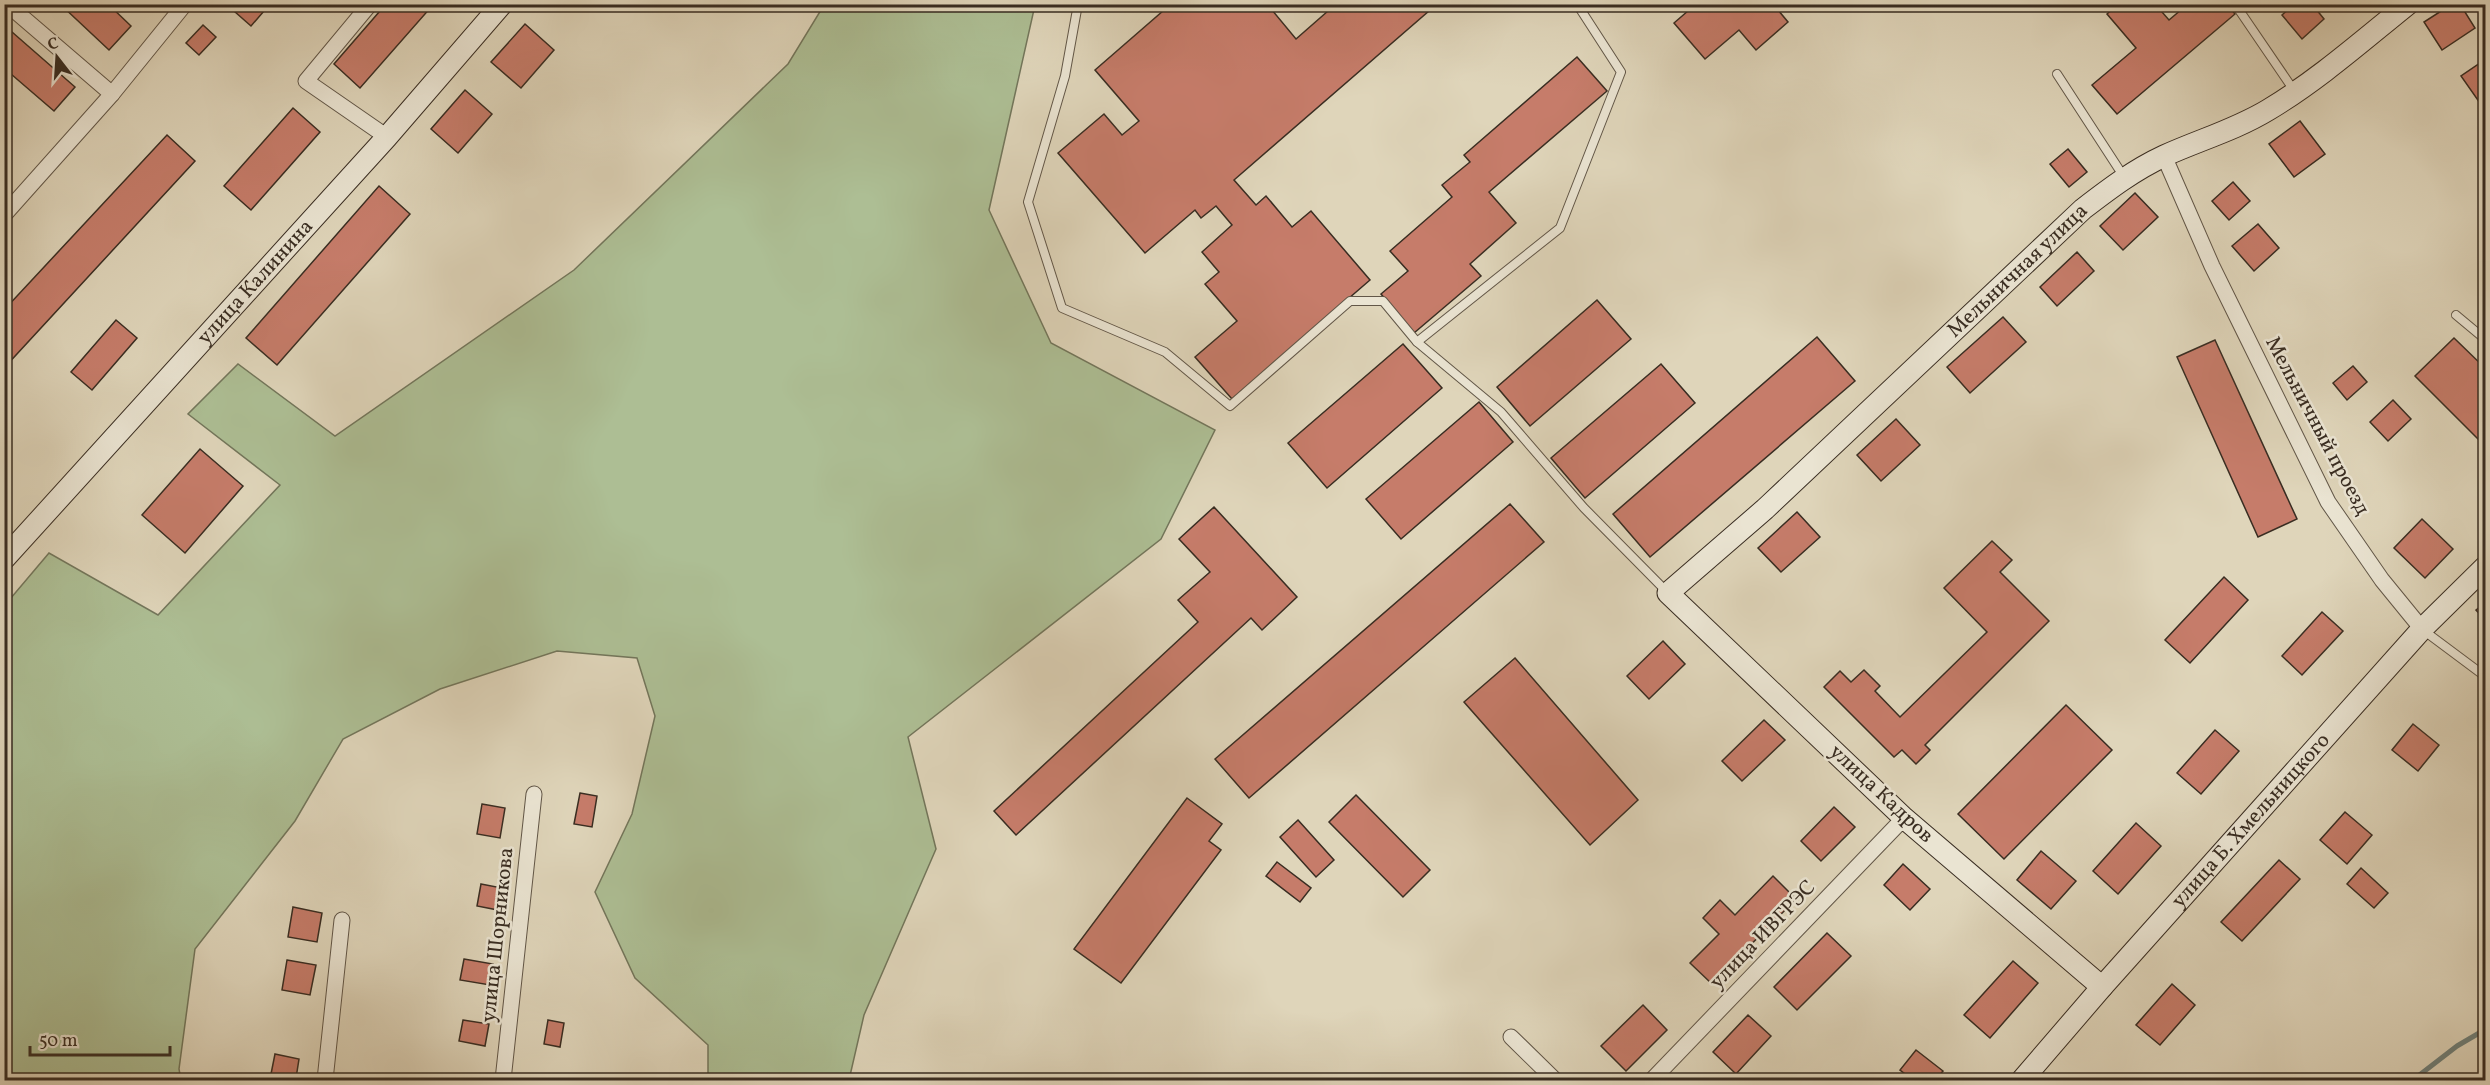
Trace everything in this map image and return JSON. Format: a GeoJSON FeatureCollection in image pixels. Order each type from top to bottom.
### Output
{"type":"FeatureCollection","features":[{"type":"Feature","properties":{"kind":"street"},"geometry":{"type":"LineString","coordinates":[[7,4],[112,94]]}},
{"type":"Feature","properties":{"kind":"street"},"geometry":{"type":"LineString","coordinates":[[4,215],[112,94],[185,4]]}},
{"type":"Feature","properties":{"kind":"street"},"geometry":{"type":"LineString","coordinates":[[370,4],[306,81],[387,137]]}},
{"type":"Feature","properties":{"kind":"street","name":"Мельничная улица"},"geometry":{"type":"LineString","coordinates":[[1668,593],[1765,509],[2083,209],[2124,177],[2164,156],[2225,132],[2268,110],[2318,77],[2408,4]]}},
{"type":"Feature","properties":{"kind":"street","name":"улица Калинина"},"geometry":{"type":"LineString","coordinates":[[4,559],[387,137],[492,8]]}},
{"type":"Feature","properties":{"kind":"street","name":"Мельничный проезд"},"geometry":{"type":"LineString","coordinates":[[2164,156],[2212,266],[2328,502],[2382,580],[2422,629]]}},
{"type":"Feature","properties":{"kind":"street","name":"улица Б. Хмельницкого"},"geometry":{"type":"LineString","coordinates":[[2022,1080],[2102,987],[2422,629],[2486,566]]}},
{"type":"Feature","properties":{"kind":"street","name":"улица Кадров"},"geometry":{"type":"LineString","coordinates":[[1668,593],[1904,818],[2102,987]]}},
{"type":"Feature","properties":{"kind":"street","name":"улица Шорникова"},"geometry":{"type":"LineString","coordinates":[[503,1080],[534,794]]}},
{"type":"Feature","properties":{"kind":"street","name":"улица ИВГРЭС"},"geometry":{"type":"LineString","coordinates":[[1652,1080],[1904,818]]}},
{"type":"Feature","properties":{"kind":"street"},"geometry":{"type":"LineString","coordinates":[[325,1080],[342,920]]}},
{"type":"Feature","properties":{"kind":"street"},"geometry":{"type":"LineString","coordinates":[[1511,1036],[1555,1080]]}},
{"type":"Feature","properties":{"kind":"lane"},"geometry":{"type":"LineString","coordinates":[[1078,4],[1065,75],[1028,202],[1062,308],[1165,352],[1230,406],[1350,301],[1383,301],[1417,342],[1501,412],[1584,508],[1668,593]]}},
{"type":"Feature","properties":{"kind":"lane"},"geometry":{"type":"LineString","coordinates":[[1417,342],[1560,228],[1621,72],[1577,4]]}},
{"type":"Feature","properties":{"kind":"lane"},"geometry":{"type":"LineString","coordinates":[[2235,4],[2295,92]]}},
{"type":"Feature","properties":{"kind":"lane"},"geometry":{"type":"LineString","coordinates":[[2057,74],[2124,177]]}},
{"type":"Feature","properties":{"kind":"lane"},"geometry":{"type":"LineString","coordinates":[[2456,315],[2486,340]]}},
{"type":"Feature","properties":{"kind":"lane","name":"Мельничный проезд"},"geometry":{"type":"LineString","coordinates":[[2422,629],[2486,677]]}},
{"type":"Feature","properties":{"kind":"green space"},"geometry":{"type":"Polygon","coordinates":[[[824,5],[1035,5],[989,210],[1051,343],[1215,430],[1161,539],[908,737],[936,849],[864,1015],[849,1080],[708,1080],[708,1045],[635,978],[595,892],[632,814],[655,716],[637,658],[557,651],[440,689],[343,739],[295,821],[195,949],[179,1069],[181,1080],[5,1080],[5,605],[49,553],[158,615],[280,485],[188,414],[238,364],[335,436],[574,270],[788,64],[824,5]]]}},
{"type":"Feature","properties":{"kind":"building"},"geometry":{"type":"Polygon","coordinates":[[[60,4],[108,4],[131,26],[109,50],[60,4]]]}},
{"type":"Feature","properties":{"kind":"building"},"geometry":{"type":"Polygon","coordinates":[[[226,4],[270,4],[251,26],[226,4]]]}},
{"type":"Feature","properties":{"kind":"building"},"geometry":{"type":"Polygon","coordinates":[[[386,4],[432,6],[360,88],[334,64],[386,4]]]}},
{"type":"Feature","properties":{"kind":"building"},"geometry":{"type":"Polygon","coordinates":[[[1171,4],[1267,4],[1296,39],[1336,4],[1437,4],[1234,180],[1256,205],[1266,196],[1292,227],[1311,211],[1370,280],[1232,399],[1195,357],[1237,321],[1205,284],[1219,272],[1202,252],[1232,225],[1216,206],[1201,218],[1195,210],[1145,253],[1058,153],[1104,114],[1122,135],[1139,121],[1095,70],[1171,4]]]}},
{"type":"Feature","properties":{"kind":"building"},"geometry":{"type":"Polygon","coordinates":[[[1696,4],[1773,4],[1788,22],[1756,50],[1739,30],[1705,59],[1674,23],[1696,4]]]}},
{"type":"Feature","properties":{"kind":"building"},"geometry":{"type":"Polygon","coordinates":[[[2118,4],[2155,4],[2169,20],[2188,4],[2227,4],[2235,14],[2117,114],[2092,85],[2136,48],[2107,14],[2118,4]]]}},
{"type":"Feature","properties":{"kind":"building"},"geometry":{"type":"Polygon","coordinates":[[[2294,4],[2312,4],[2324,19],[2302,39],[2282,15],[2294,4]]]}},
{"type":"Feature","properties":{"kind":"building"},"geometry":{"type":"Polygon","coordinates":[[[2452,4],[2460,4],[2475,28],[2442,50],[2424,22],[2452,4]]]}},
{"type":"Feature","properties":{"kind":"building"},"geometry":{"type":"Polygon","coordinates":[[[525,24],[554,50],[521,88],[491,62],[525,24]]]}},
{"type":"Feature","properties":{"kind":"building"},"geometry":{"type":"Polygon","coordinates":[[[4,25],[75,87],[54,111],[4,68],[4,25]]]}},
{"type":"Feature","properties":{"kind":"building"},"geometry":{"type":"Polygon","coordinates":[[[203,25],[216,37],[199,55],[186,43],[203,25]]]}},
{"type":"Feature","properties":{"kind":"building"},"geometry":{"type":"Polygon","coordinates":[[[1577,57],[1607,91],[1489,192],[1516,223],[1470,264],[1481,276],[1414,333],[1381,294],[1408,271],[1390,251],[1452,197],[1442,185],[1470,162],[1464,155],[1577,57]]]}},
{"type":"Feature","properties":{"kind":"building"},"geometry":{"type":"Polygon","coordinates":[[[2486,59],[2486,103],[2482,106],[2461,76],[2486,59]]]}},
{"type":"Feature","properties":{"kind":"building"},"geometry":{"type":"Polygon","coordinates":[[[465,90],[492,114],[458,153],[431,129],[465,90]]]}},
{"type":"Feature","properties":{"kind":"building"},"geometry":{"type":"Polygon","coordinates":[[[293,108],[320,132],[251,210],[224,186],[293,108]]]}},
{"type":"Feature","properties":{"kind":"building"},"geometry":{"type":"Polygon","coordinates":[[[2300,121],[2325,154],[2294,177],[2269,144],[2300,121]]]}},
{"type":"Feature","properties":{"kind":"building"},"geometry":{"type":"Polygon","coordinates":[[[167,135],[195,161],[4,368],[4,310],[167,135]]]}},
{"type":"Feature","properties":{"kind":"building"},"geometry":{"type":"Polygon","coordinates":[[[2068,149],[2087,172],[2069,187],[2050,164],[2068,149]]]}},
{"type":"Feature","properties":{"kind":"building"},"geometry":{"type":"Polygon","coordinates":[[[2233,182],[2250,201],[2229,220],[2212,201],[2233,182]]]}},
{"type":"Feature","properties":{"kind":"building"},"geometry":{"type":"Polygon","coordinates":[[[379,186],[410,214],[277,365],[246,338],[379,186]]]}},
{"type":"Feature","properties":{"kind":"building"},"geometry":{"type":"Polygon","coordinates":[[[2135,193],[2158,217],[2123,250],[2100,226],[2135,193]]]}},
{"type":"Feature","properties":{"kind":"building"},"geometry":{"type":"Polygon","coordinates":[[[2258,224],[2279,248],[2254,271],[2232,246],[2258,224]]]}},
{"type":"Feature","properties":{"kind":"building"},"geometry":{"type":"Polygon","coordinates":[[[2077,252],[2094,271],[2057,306],[2040,287],[2077,252]]]}},
{"type":"Feature","properties":{"kind":"building"},"geometry":{"type":"Polygon","coordinates":[[[1597,300],[1631,339],[1530,426],[1497,387],[1597,300]]]}},
{"type":"Feature","properties":{"kind":"building"},"geometry":{"type":"Polygon","coordinates":[[[2003,317],[2026,342],[1970,393],[1947,367],[2003,317]]]}},
{"type":"Feature","properties":{"kind":"building"},"geometry":{"type":"Polygon","coordinates":[[[116,320],[137,338],[92,390],[71,372],[116,320]]]}},
{"type":"Feature","properties":{"kind":"building"},"geometry":{"type":"Polygon","coordinates":[[[1817,337],[1855,381],[1650,557],[1613,514],[1817,337]]]}},
{"type":"Feature","properties":{"kind":"building"},"geometry":{"type":"Polygon","coordinates":[[[2454,338],[2486,369],[2486,447],[2415,376],[2454,338]]]}},
{"type":"Feature","properties":{"kind":"building"},"geometry":{"type":"Polygon","coordinates":[[[2215,340],[2297,519],[2258,537],[2177,357],[2215,340]]]}},
{"type":"Feature","properties":{"kind":"building"},"geometry":{"type":"Polygon","coordinates":[[[1403,344],[1442,388],[1327,488],[1288,443],[1403,344]]]}},
{"type":"Feature","properties":{"kind":"building"},"geometry":{"type":"Polygon","coordinates":[[[1661,364],[1695,403],[1585,498],[1551,458],[1661,364]]]}},
{"type":"Feature","properties":{"kind":"building"},"geometry":{"type":"Polygon","coordinates":[[[2353,366],[2367,382],[2347,400],[2333,383],[2353,366]]]}},
{"type":"Feature","properties":{"kind":"building"},"geometry":{"type":"Polygon","coordinates":[[[2393,400],[2411,419],[2388,441],[2370,422],[2393,400]]]}},
{"type":"Feature","properties":{"kind":"building"},"geometry":{"type":"Polygon","coordinates":[[[1479,402],[1513,442],[1401,539],[1366,499],[1479,402]]]}},
{"type":"Feature","properties":{"kind":"building"},"geometry":{"type":"Polygon","coordinates":[[[1896,419],[1920,445],[1881,481],[1857,455],[1896,419]]]}},
{"type":"Feature","properties":{"kind":"building"},"geometry":{"type":"Polygon","coordinates":[[[200,449],[243,486],[185,553],[142,515],[200,449]]]}},
{"type":"Feature","properties":{"kind":"building"},"geometry":{"type":"Polygon","coordinates":[[[1510,504],[1544,542],[1249,798],[1215,759],[1510,504]]]}},
{"type":"Feature","properties":{"kind":"building"},"geometry":{"type":"Polygon","coordinates":[[[1214,507],[1297,597],[1262,630],[1251,618],[1016,835],[994,811],[1198,622],[1178,600],[1210,572],[1179,539],[1214,507]]]}},
{"type":"Feature","properties":{"kind":"building"},"geometry":{"type":"Polygon","coordinates":[[[1797,512],[1820,537],[1781,572],[1758,548],[1797,512]]]}},
{"type":"Feature","properties":{"kind":"building"},"geometry":{"type":"Polygon","coordinates":[[[2422,519],[2453,549],[2425,578],[2394,548],[2422,519]]]}},
{"type":"Feature","properties":{"kind":"building"},"geometry":{"type":"Polygon","coordinates":[[[1992,541],[2012,560],[2000,572],[2049,621],[1925,745],[1930,750],[1916,764],[1902,750],[1894,757],[1824,687],[1840,671],[1851,682],[1864,670],[1880,686],[1875,691],[1900,717],[1987,632],[1944,588],[1992,541]]]}},
{"type":"Feature","properties":{"kind":"building"},"geometry":{"type":"Polygon","coordinates":[[[2224,577],[2248,600],[2190,663],[2165,640],[2224,577]]]}},
{"type":"Feature","properties":{"kind":"building"},"geometry":{"type":"Polygon","coordinates":[[[2486,602],[2486,621],[2476,610],[2486,602]]]}},
{"type":"Feature","properties":{"kind":"building"},"geometry":{"type":"Polygon","coordinates":[[[2322,612],[2343,631],[2302,675],[2282,656],[2322,612]]]}},
{"type":"Feature","properties":{"kind":"building"},"geometry":{"type":"Polygon","coordinates":[[[1663,641],[1685,664],[1649,699],[1627,676],[1663,641]]]}},
{"type":"Feature","properties":{"kind":"building"},"geometry":{"type":"Polygon","coordinates":[[[1515,658],[1638,800],[1590,845],[1464,702],[1515,658]]]}},
{"type":"Feature","properties":{"kind":"building"},"geometry":{"type":"Polygon","coordinates":[[[2066,705],[2112,750],[2004,859],[1958,814],[2066,705]]]}},
{"type":"Feature","properties":{"kind":"building"},"geometry":{"type":"Polygon","coordinates":[[[1764,720],[1785,740],[1742,781],[1722,761],[1764,720]]]}},
{"type":"Feature","properties":{"kind":"building"},"geometry":{"type":"Polygon","coordinates":[[[2413,724],[2439,745],[2418,771],[2392,750],[2413,724]]]}},
{"type":"Feature","properties":{"kind":"building"},"geometry":{"type":"Polygon","coordinates":[[[2215,730],[2239,751],[2201,794],[2177,773],[2215,730]]]}},
{"type":"Feature","properties":{"kind":"building"},"geometry":{"type":"Polygon","coordinates":[[[580,793],[597,796],[592,827],[574,824],[580,793]]]}},
{"type":"Feature","properties":{"kind":"building"},"geometry":{"type":"Polygon","coordinates":[[[1356,795],[1430,870],[1403,897],[1329,822],[1356,795]]]}},
{"type":"Feature","properties":{"kind":"building"},"geometry":{"type":"Polygon","coordinates":[[[1187,798],[1222,824],[1209,841],[1221,850],[1121,983],[1074,949],[1187,798]]]}},
{"type":"Feature","properties":{"kind":"building"},"geometry":{"type":"Polygon","coordinates":[[[482,804],[505,808],[500,838],[477,834],[482,804]]]}},
{"type":"Feature","properties":{"kind":"building"},"geometry":{"type":"Polygon","coordinates":[[[1834,807],[1855,827],[1821,861],[1801,841],[1834,807]]]}},
{"type":"Feature","properties":{"kind":"building"},"geometry":{"type":"Polygon","coordinates":[[[2345,812],[2372,835],[2347,864],[2320,840],[2345,812]]]}},
{"type":"Feature","properties":{"kind":"building"},"geometry":{"type":"Polygon","coordinates":[[[1298,820],[1334,860],[1316,877],[1280,837],[1298,820]]]}},
{"type":"Feature","properties":{"kind":"building"},"geometry":{"type":"Polygon","coordinates":[[[2136,823],[2161,846],[2118,894],[2093,871],[2136,823]]]}},
{"type":"Feature","properties":{"kind":"building"},"geometry":{"type":"Polygon","coordinates":[[[2041,851],[2076,881],[2051,909],[2017,880],[2041,851]]]}},
{"type":"Feature","properties":{"kind":"building"},"geometry":{"type":"Polygon","coordinates":[[[2279,860],[2300,879],[2242,941],[2221,922],[2279,860]]]}},
{"type":"Feature","properties":{"kind":"building"},"geometry":{"type":"Polygon","coordinates":[[[1277,862],[1311,888],[1300,902],[1266,876],[1277,862]]]}},
{"type":"Feature","properties":{"kind":"building"},"geometry":{"type":"Polygon","coordinates":[[[1903,864],[1930,889],[1910,910],[1884,885],[1903,864]]]}},
{"type":"Feature","properties":{"kind":"building"},"geometry":{"type":"Polygon","coordinates":[[[2361,868],[2388,893],[2374,908],[2347,884],[2361,868]]]}},
{"type":"Feature","properties":{"kind":"building"},"geometry":{"type":"Polygon","coordinates":[[[1773,876],[1796,899],[1712,984],[1690,963],[1719,934],[1703,918],[1720,900],[1735,915],[1773,876]]]}},
{"type":"Feature","properties":{"kind":"building"},"geometry":{"type":"Polygon","coordinates":[[[481,884],[502,888],[498,910],[477,906],[481,884]]]}},
{"type":"Feature","properties":{"kind":"building"},"geometry":{"type":"Polygon","coordinates":[[[293,907],[322,913],[317,942],[288,937],[293,907]]]}},
{"type":"Feature","properties":{"kind":"building"},"geometry":{"type":"Polygon","coordinates":[[[1827,933],[1851,956],[1797,1010],[1774,987],[1827,933]]]}},
{"type":"Feature","properties":{"kind":"building"},"geometry":{"type":"Polygon","coordinates":[[[464,959],[493,964],[490,985],[460,980],[464,959]]]}},
{"type":"Feature","properties":{"kind":"building"},"geometry":{"type":"Polygon","coordinates":[[[287,960],[316,965],[310,995],[282,990],[287,960]]]}},
{"type":"Feature","properties":{"kind":"building"},"geometry":{"type":"Polygon","coordinates":[[[2013,961],[2038,983],[1990,1038],[1964,1015],[2013,961]]]}},
{"type":"Feature","properties":{"kind":"building"},"geometry":{"type":"Polygon","coordinates":[[[2172,984],[2195,1005],[2160,1045],[2136,1025],[2172,984]]]}},
{"type":"Feature","properties":{"kind":"building"},"geometry":{"type":"Polygon","coordinates":[[[1643,1005],[1667,1030],[1626,1071],[1601,1046],[1643,1005]]]}},
{"type":"Feature","properties":{"kind":"building"},"geometry":{"type":"Polygon","coordinates":[[[1748,1015],[1771,1036],[1736,1074],[1713,1052],[1748,1015]]]}},
{"type":"Feature","properties":{"kind":"building"},"geometry":{"type":"Polygon","coordinates":[[[463,1020],[489,1024],[485,1046],[459,1041],[463,1020]]]}},
{"type":"Feature","properties":{"kind":"building"},"geometry":{"type":"Polygon","coordinates":[[[548,1020],[564,1023],[560,1047],[544,1044],[548,1020]]]}},
{"type":"Feature","properties":{"kind":"building"},"geometry":{"type":"Polygon","coordinates":[[[1916,1050],[1943,1071],[1935,1080],[1913,1080],[1900,1070],[1916,1050]]]}},
{"type":"Feature","properties":{"kind":"building"},"geometry":{"type":"Polygon","coordinates":[[[275,1054],[299,1059],[296,1078],[271,1074],[275,1054]]]}},
{"type":"Feature","properties":{"kind":"waterway"},"geometry":{"type":"LineString","coordinates":[[2413,1080],[2457,1046],[2486,1029]]}}]}
